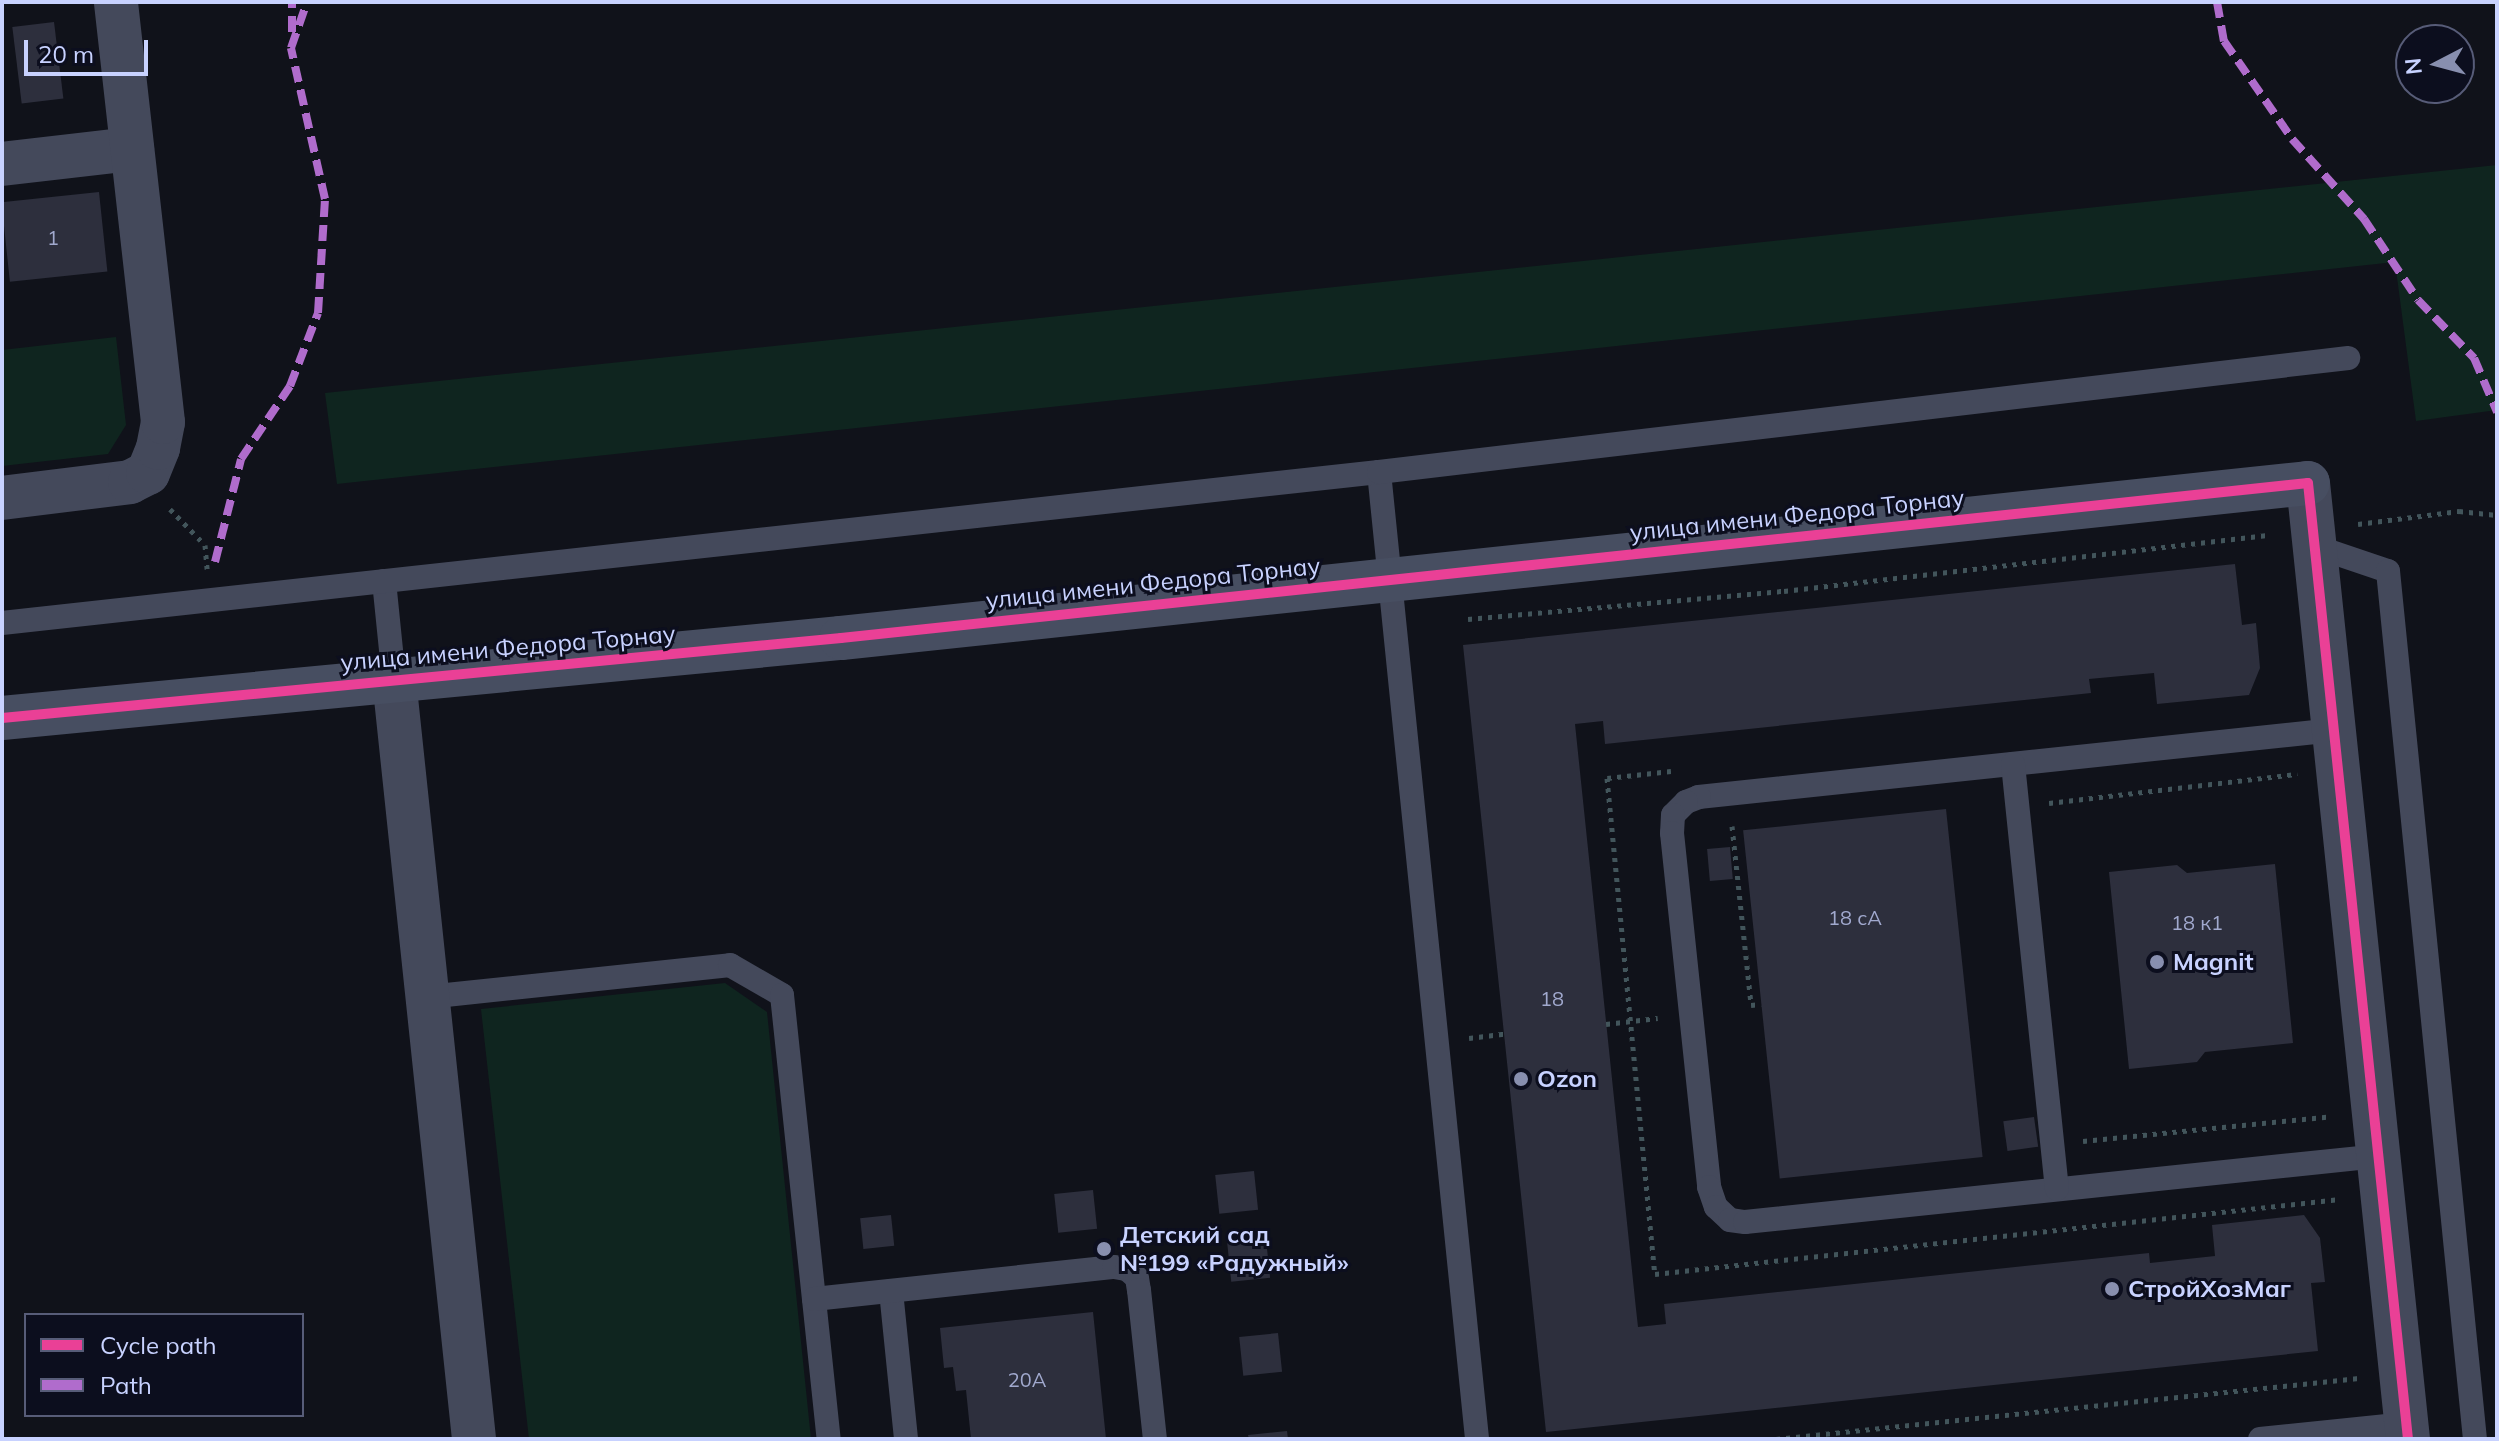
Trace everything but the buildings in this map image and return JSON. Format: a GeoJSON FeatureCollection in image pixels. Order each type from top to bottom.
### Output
{"type":"FeatureCollection","features":[{"type":"Feature","properties":{"kind":"street"},"geometry":{"type":"LineString","coordinates":[[2,498],[133,481],[148,473],[158,448],[163,422],[116,2]]}},
{"type":"Feature","properties":{"kind":"street"},"geometry":{"type":"LineString","coordinates":[[2,164],[132,149]]}},
{"type":"Feature","properties":{"kind":"street","name":"улица имени Федора Торнау"},"geometry":{"type":"LineString","coordinates":[[2,718],[841,638],[2308,483],[2315,535]]}},
{"type":"Feature","properties":{"kind":"street"},"geometry":{"type":"LineString","coordinates":[[2315,535],[2407,1431]]}},
{"type":"Feature","properties":{"kind":"street"},"geometry":{"type":"LineString","coordinates":[[394,679],[474,1439]]}},
{"type":"Feature","properties":{"kind":"lane"},"geometry":{"type":"LineString","coordinates":[[2,623],[1379,472],[2348,358]]}},
{"type":"Feature","properties":{"kind":"lane"},"geometry":{"type":"LineString","coordinates":[[1379,472],[1477,1439]]}},
{"type":"Feature","properties":{"kind":"lane"},"geometry":{"type":"LineString","coordinates":[[2315,535],[2388,571],[2475,1439]]}},
{"type":"Feature","properties":{"kind":"lane"},"geometry":{"type":"LineString","coordinates":[[384,581],[394,679]]}},
{"type":"Feature","properties":{"kind":"lane"},"geometry":{"type":"LineString","coordinates":[[2334,730],[1729,794],[1686,802],[1673,815],[1672,833],[1709,1187],[1716,1207],[1730,1220],[1745,1222],[2378,1156]]}},
{"type":"Feature","properties":{"kind":"lane"},"geometry":{"type":"LineString","coordinates":[[2013,764],[2057,1189]]}},
{"type":"Feature","properties":{"kind":"lane"},"geometry":{"type":"LineString","coordinates":[[427,997],[730,965],[782,995],[829,1439]]}},
{"type":"Feature","properties":{"kind":"lane"},"geometry":{"type":"LineString","coordinates":[[814,1299],[1114,1267],[1127,1269],[1137,1278],[1139,1290],[1155,1439]]}},
{"type":"Feature","properties":{"kind":"lane"},"geometry":{"type":"LineString","coordinates":[[891,1291],[906,1439]]}},
{"type":"Feature","properties":{"kind":"lane"},"geometry":{"type":"LineString","coordinates":[[2260,1439],[2407,1431]]}},
{"type":"Feature","properties":{"kind":"path"},"geometry":{"type":"LineString","coordinates":[[133,481],[205,545],[211,600]]}},
{"type":"Feature","properties":{"kind":"path"},"geometry":{"type":"LineString","coordinates":[[1456,620],[1784,591],[2315,535],[2459,511],[2497,515]]}},
{"type":"Feature","properties":{"kind":"path"},"geometry":{"type":"LineString","coordinates":[[1687,769],[1607,778],[1655,1274],[2341,1199]]}},
{"type":"Feature","properties":{"kind":"path"},"geometry":{"type":"LineString","coordinates":[[2040,804],[2297,774]]}},
{"type":"Feature","properties":{"kind":"path"},"geometry":{"type":"LineString","coordinates":[[1729,794],[1751,1005],[1761,1004]]}},
{"type":"Feature","properties":{"kind":"path"},"geometry":{"type":"LineString","coordinates":[[1606,1024],[1691,1015]]}},
{"type":"Feature","properties":{"kind":"path"},"geometry":{"type":"LineString","coordinates":[[1465,1038],[1504,1034]]}},
{"type":"Feature","properties":{"kind":"path"},"geometry":{"type":"LineString","coordinates":[[2077,1142],[2332,1116]]}},
{"type":"Feature","properties":{"kind":"path"},"geometry":{"type":"LineString","coordinates":[[1776,1439],[2360,1378]]}},
{"type":"Feature","properties":{"kind":"green space"},"geometry":{"type":"Polygon","coordinates":[[[2497,165],[2497,410],[2416,421],[2395,262],[337,484],[325,393],[2497,165]]]}},
{"type":"Feature","properties":{"kind":"green space"},"geometry":{"type":"Polygon","coordinates":[[[116,337],[126,425],[108,454],[2,466],[2,350],[116,337]]]}},
{"type":"Feature","properties":{"kind":"green space"},"geometry":{"type":"Polygon","coordinates":[[[725,983],[767,1012],[811,1439],[529,1439],[481,1009],[725,983]]]}},
{"type":"Feature","properties":{"kind":"marked path"},"geometry":{"type":"LineString","coordinates":[[292,2],[292,32]]}},
{"type":"Feature","properties":{"kind":"marked path"},"geometry":{"type":"LineString","coordinates":[[215,562],[241,459],[290,386],[318,313],[325,199],[291,48],[307,2]]}},
{"type":"Feature","properties":{"kind":"marked path"},"geometry":{"type":"LineString","coordinates":[[2217,2],[2224,41],[2292,139],[2364,219],[2418,300],[2474,358],[2497,412]]}},
{"type":"Feature","properties":{"kind":"cycle path"},"geometry":{"type":"LineString","coordinates":[[2,718],[841,638],[2308,483],[2408,1439]]}},
{"type":"Feature","properties":{"kind":"place","name":"Magnit"},"geometry":{"type":"Point","coordinates":[2157,962]}},
{"type":"Feature","properties":{"kind":"place","name":"Ozon"},"geometry":{"type":"Point","coordinates":[1521,1079]}},
{"type":"Feature","properties":{"kind":"place","name":"Детский сад №199 «Радужный»"},"geometry":{"type":"Point","coordinates":[1104,1249]}},
{"type":"Feature","properties":{"kind":"place","name":"СтройХозМаг"},"geometry":{"type":"Point","coordinates":[2112,1289]}}]}
